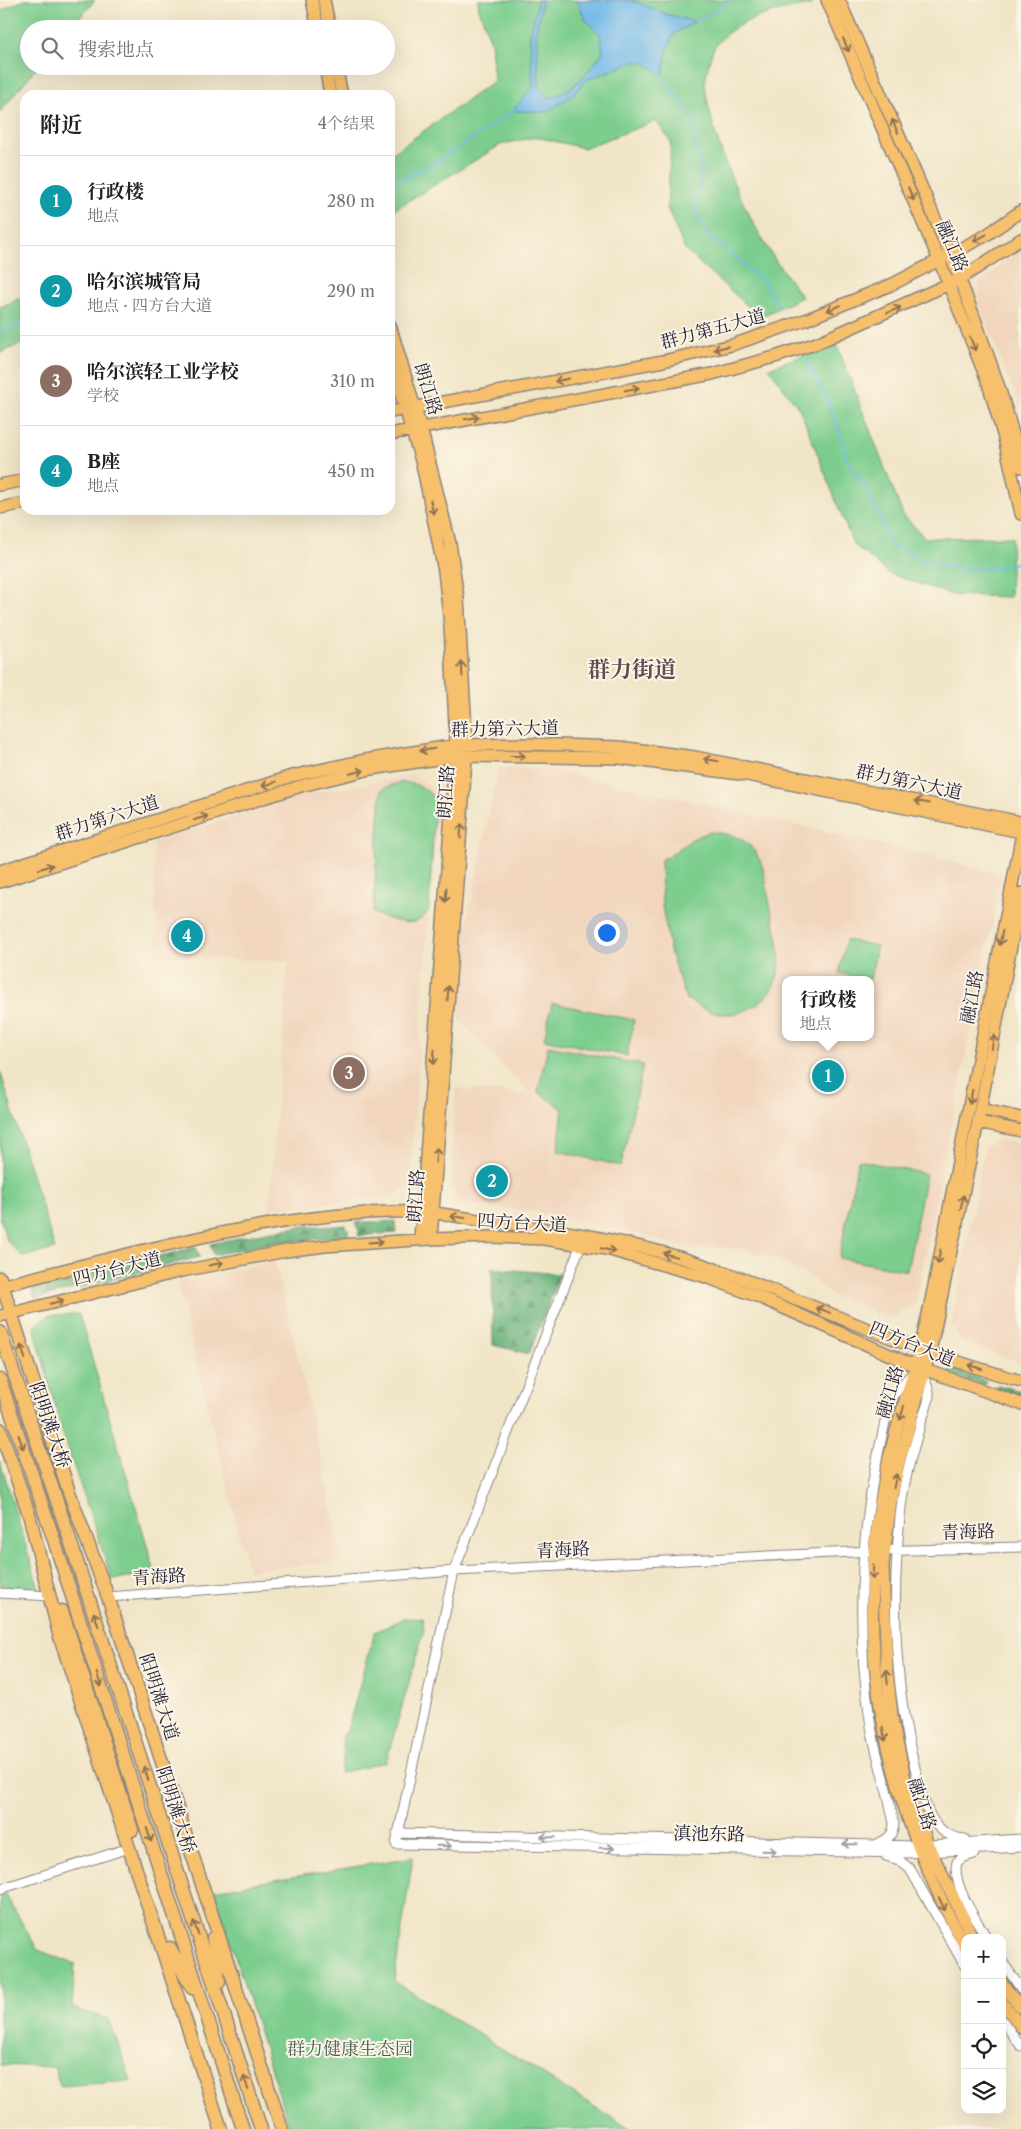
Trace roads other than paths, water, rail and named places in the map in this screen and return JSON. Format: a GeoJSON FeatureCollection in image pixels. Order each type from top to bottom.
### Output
{"type":"FeatureCollection","features":[{"type":"Feature","properties":{"kind":"highway","name":"阳明滩大道"},"geometry":{"type":"LineString","coordinates":[[1,1283],[5,1314],[108,1597],[282,2129]]}},
{"type":"Feature","properties":{"kind":"highway","name":"阳明滩大桥"},"geometry":{"type":"LineString","coordinates":[[0,1332],[72,1546],[261,2129]]}},
{"type":"Feature","properties":{"kind":"highway","name":"阳明滩大桥"},"geometry":{"type":"LineString","coordinates":[[0,1380],[57,1550],[243,2129]]}},
{"type":"Feature","properties":{"kind":"highway"},"geometry":{"type":"LineString","coordinates":[[0,1429],[86,1686],[229,2129]]}},
{"type":"Feature","properties":{"kind":"highway"},"geometry":{"type":"LineString","coordinates":[[71,1498],[101,1604],[276,2129]]}},
{"type":"Feature","properties":{"kind":"highway"},"geometry":{"type":"LineString","coordinates":[[29,1514],[49,1596],[71,1671],[220,2129]]}},
{"type":"Feature","properties":{"kind":"highway"},"geometry":{"type":"LineString","coordinates":[[213,1938],[223,2011]]}},
{"type":"Feature","properties":{"kind":"highway"},"geometry":{"type":"LineString","coordinates":[[170,1948],[206,2012]]}},
{"type":"Feature","properties":{"kind":"main road"},"geometry":{"type":"LineString","coordinates":[[312,0],[316,20]]}},
{"type":"Feature","properties":{"kind":"main road"},"geometry":{"type":"LineString","coordinates":[[324,0],[328,20]]}},
{"type":"Feature","properties":{"kind":"main road","name":"融江路"},"geometry":{"type":"LineString","coordinates":[[827,0],[939,260],[988,383],[1004,438],[1021,514]]}},
{"type":"Feature","properties":{"kind":"main road","name":"融江路"},"geometry":{"type":"LineString","coordinates":[[839,0],[951,254],[999,387],[1014,435],[1021,467]]}},
{"type":"Feature","properties":{"kind":"main road"},"geometry":{"type":"LineString","coordinates":[[327,75],[329,90]]}},
{"type":"Feature","properties":{"kind":"main road"},"geometry":{"type":"LineString","coordinates":[[338,75],[341,90]]}},
{"type":"Feature","properties":{"kind":"main road","name":"群力第五大道"},"geometry":{"type":"LineString","coordinates":[[395,411],[664,361],[732,345],[805,320],[893,284],[984,236],[1021,212]]}},
{"type":"Feature","properties":{"kind":"main road"},"geometry":{"type":"LineString","coordinates":[[395,433],[703,376],[778,356],[817,343],[960,279],[1021,239]]}},
{"type":"Feature","properties":{"kind":"main road","name":"朗江路"},"geometry":{"type":"LineString","coordinates":[[395,346],[410,409],[440,501],[454,569],[460,627],[461,751],[426,1239]]}},
{"type":"Feature","properties":{"kind":"main road","name":"朗江路"},"geometry":{"type":"LineString","coordinates":[[395,372],[410,409]]}},
{"type":"Feature","properties":{"kind":"main road"},"geometry":{"type":"LineString","coordinates":[[0,485],[20,481]]}},
{"type":"Feature","properties":{"kind":"main road"},"geometry":{"type":"LineString","coordinates":[[0,508],[20,504]]}},
{"type":"Feature","properties":{"kind":"main road","name":"群力第六大道"},"geometry":{"type":"LineString","coordinates":[[0,871],[292,776],[365,760],[529,744],[619,747],[695,757],[1021,822]]}},
{"type":"Feature","properties":{"kind":"main road","name":"群力第六大道"},"geometry":{"type":"LineString","coordinates":[[0,882],[301,786],[371,769],[461,751],[619,758],[748,775],[1021,832]]}},
{"type":"Feature","properties":{"kind":"main road","name":"融江路"},"geometry":{"type":"LineString","coordinates":[[925,1351],[1021,838]]}},
{"type":"Feature","properties":{"kind":"main road","name":"融江路"},"geometry":{"type":"LineString","coordinates":[[971,1934],[944,1879],[924,1849],[903,1806],[888,1753],[877,1688],[872,1622],[874,1551],[885,1479],[925,1351],[978,1122],[1021,892]]}},
{"type":"Feature","properties":{"kind":"main road"},"geometry":{"type":"LineString","coordinates":[[980,1110],[1021,1118]]}},
{"type":"Feature","properties":{"kind":"main road"},"geometry":{"type":"LineString","coordinates":[[978,1122],[1021,1131]]}},
{"type":"Feature","properties":{"kind":"main road","name":"四方台大道"},"geometry":{"type":"LineString","coordinates":[[1,1283],[188,1241],[290,1221],[356,1214],[427,1213],[558,1230],[620,1242],[672,1255],[770,1289],[925,1351],[1021,1382]]}},
{"type":"Feature","properties":{"kind":"main road","name":"四方台大道"},"geometry":{"type":"LineString","coordinates":[[5,1314],[238,1259],[325,1246],[426,1239],[522,1238],[581,1244],[683,1269],[758,1297],[919,1371],[1021,1404]]}},
{"type":"Feature","properties":{"kind":"main road","name":"融江路"},"geometry":{"type":"LineString","coordinates":[[919,1371],[889,1514],[874,1551],[883,1588],[884,1633],[893,1724],[905,1778],[924,1849],[925,1866],[961,1938]]}},
{"type":"Feature","properties":{"kind":"main road"},"geometry":{"type":"LineString","coordinates":[[1006,1988],[1021,2008]]}},
{"type":"Feature","properties":{"kind":"main road"},"geometry":{"type":"LineString","coordinates":[[1006,2007],[1021,2027]]}},
{"type":"Feature","properties":{"kind":"street"},"geometry":{"type":"LineString","coordinates":[[397,1833],[454,1571],[581,1244]]}},
{"type":"Feature","properties":{"kind":"street"},"geometry":{"type":"LineString","coordinates":[[874,1849],[887,1840],[894,1830],[870,1722],[866,1687],[862,1624],[874,1551],[870,1493],[893,1399],[896,1392],[919,1371],[930,1394],[908,1470],[896,1551],[894,1626],[899,1687],[909,1744],[924,1803],[935,1824],[949,1836],[988,1846]]}},
{"type":"Feature","properties":{"kind":"street"},"geometry":{"type":"LineString","coordinates":[[870,1493],[885,1479]]}},
{"type":"Feature","properties":{"kind":"street"},"geometry":{"type":"LineString","coordinates":[[889,1514],[898,1540]]}},
{"type":"Feature","properties":{"kind":"street","name":"青海路"},"geometry":{"type":"LineString","coordinates":[[108,1597],[454,1571],[874,1551],[1021,1547]]}},
{"type":"Feature","properties":{"kind":"street"},"geometry":{"type":"LineString","coordinates":[[0,1593],[49,1596]]}},
{"type":"Feature","properties":{"kind":"street"},"geometry":{"type":"LineString","coordinates":[[885,1788],[903,1806]]}},
{"type":"Feature","properties":{"kind":"street","name":"滇池东路"},"geometry":{"type":"LineString","coordinates":[[874,1849],[397,1833],[396,1844],[874,1849],[1021,1847]]}},
{"type":"Feature","properties":{"kind":"street","name":"滇池东路"},"geometry":{"type":"LineString","coordinates":[[988,1846],[1021,1839]]}},
{"type":"Feature","properties":{"kind":"street"},"geometry":{"type":"LineString","coordinates":[[985,1934],[967,1903],[955,1874],[957,1862],[988,1846]]}},
{"type":"Feature","properties":{"kind":"street"},"geometry":{"type":"LineString","coordinates":[[0,1888],[129,1848]]}},
{"type":"Feature","properties":{"kind":"street"},"geometry":{"type":"LineString","coordinates":[[874,1849],[899,1860],[910,1869],[961,1959]]}},
{"type":"Feature","properties":{"kind":"street"},"geometry":{"type":"LineString","coordinates":[[925,1866],[928,1901]]}},
{"type":"Feature","properties":{"kind":"street"},"geometry":{"type":"LineString","coordinates":[[944,1879],[967,1903]]}},
{"type":"Feature","properties":{"kind":"street"},"geometry":{"type":"LineString","coordinates":[[1006,1967],[1021,1989]]}},
{"type":"Feature","properties":{"kind":"street"},"geometry":{"type":"LineString","coordinates":[[1005,2024],[1021,2046]]}},
{"type":"Feature","properties":{"kind":"water"},"geometry":{"type":"Polygon","coordinates":[[[538,0],[542,0],[536,33],[539,87],[549,98],[573,86],[586,74],[603,52],[600,34],[585,19],[577,0],[631,0],[666,14],[695,22],[675,33],[667,49],[663,76],[644,62],[633,62],[588,79],[572,95],[547,112],[513,111],[533,87],[530,36],[538,0]]]}},
{"type":"Feature","properties":{"kind":"waterway"},"geometry":{"type":"LineString","coordinates":[[695,22],[731,0]]}},
{"type":"Feature","properties":{"kind":"waterway"},"geometry":{"type":"LineString","coordinates":[[662,75],[692,118],[702,177],[695,209],[707,234],[766,284],[778,306]]}},
{"type":"Feature","properties":{"kind":"waterway"},"geometry":{"type":"LineString","coordinates":[[395,183],[440,160],[515,110]]}},
{"type":"Feature","properties":{"kind":"waterway"},"geometry":{"type":"LineString","coordinates":[[0,332],[20,325]]}},
{"type":"Feature","properties":{"kind":"waterway"},"geometry":{"type":"LineString","coordinates":[[808,362],[837,423],[847,460],[867,489],[892,546],[939,564],[972,569],[1005,566],[1021,561]]}},
{"type":"Feature","properties":{"kind":"place","name":"B座"},"geometry":{"type":"Point","coordinates":[187,936]}},
{"type":"Feature","properties":{"kind":"place","name":"哈尔滨轻工业学校"},"geometry":{"type":"Point","coordinates":[349,1073]}},
{"type":"Feature","properties":{"kind":"place","name":"行政楼"},"geometry":{"type":"Point","coordinates":[828,1076]}},
{"type":"Feature","properties":{"kind":"place","name":"哈尔滨城管局"},"geometry":{"type":"Point","coordinates":[492,1181]}},
{"type":"Feature","properties":{"kind":"district","name":"群力街道"},"geometry":{"type":"Point","coordinates":[632,669]}},
{"type":"Feature","properties":{"kind":"park label","name":"群力健康生态园"},"geometry":{"type":"Point","coordinates":[350,2049]}}]}
